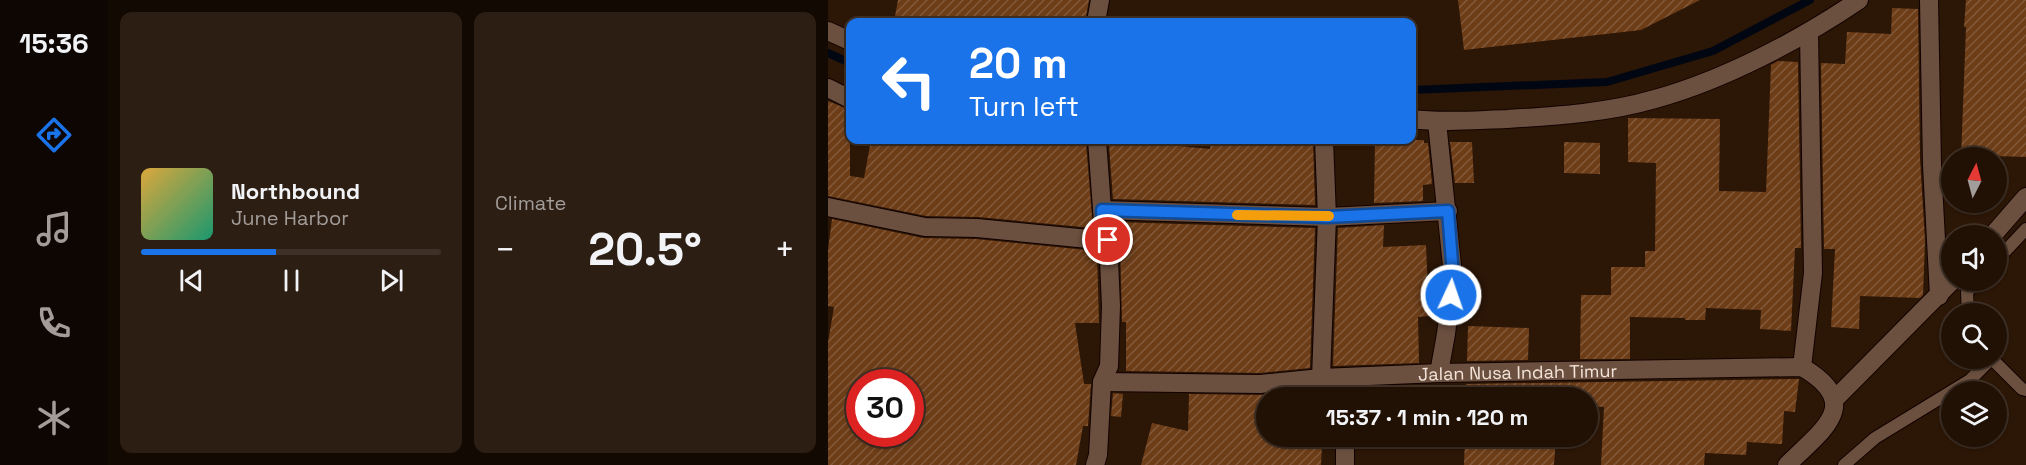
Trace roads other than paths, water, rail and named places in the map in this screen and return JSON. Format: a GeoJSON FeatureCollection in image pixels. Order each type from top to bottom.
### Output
{"type":"FeatureCollection","features":[{"type":"Feature","properties":{"kind":"street"},"geometry":{"type":"LineString","coordinates":[[1097,18],[1100,0]]}},
{"type":"Feature","properties":{"kind":"street"},"geometry":{"type":"LineString","coordinates":[[1416,119],[1437,122],[1572,115],[1655,99],[1716,78],[1809,33],[1859,0]]}},
{"type":"Feature","properties":{"kind":"street"},"geometry":{"type":"LineString","coordinates":[[1929,0],[1932,165],[1939,296]]}},
{"type":"Feature","properties":{"kind":"street"},"geometry":{"type":"LineString","coordinates":[[828,31],[846,38]]}},
{"type":"Feature","properties":{"kind":"street"},"geometry":{"type":"LineString","coordinates":[[1809,33],[1813,273],[1802,367],[1817,375],[1835,399]]}},
{"type":"Feature","properties":{"kind":"street"},"geometry":{"type":"LineString","coordinates":[[828,88],[846,97]]}},
{"type":"Feature","properties":{"kind":"street"},"geometry":{"type":"LineString","coordinates":[[1437,122],[1453,275],[1439,373]]}},
{"type":"Feature","properties":{"kind":"street"},"geometry":{"type":"LineString","coordinates":[[1095,465],[1098,455],[1102,382],[1109,366],[1111,306],[1108,240],[1103,222],[1097,144]]}},
{"type":"Feature","properties":{"kind":"street"},"geometry":{"type":"LineString","coordinates":[[1321,378],[1327,217],[1324,144]]}},
{"type":"Feature","properties":{"kind":"street"},"geometry":{"type":"LineString","coordinates":[[2002,225],[2026,197]]}},
{"type":"Feature","properties":{"kind":"street"},"geometry":{"type":"LineString","coordinates":[[828,207],[925,227],[977,228],[1108,240]]}},
{"type":"Feature","properties":{"kind":"street"},"geometry":{"type":"LineString","coordinates":[[1102,210],[1327,217],[1448,211]]}},
{"type":"Feature","properties":{"kind":"street"},"geometry":{"type":"LineString","coordinates":[[1787,465],[1826,426],[1833,412],[1835,399],[1943,291]]}},
{"type":"Feature","properties":{"kind":"street","name":"Jalan Nusa Indah Timur"},"geometry":{"type":"LineString","coordinates":[[1102,382],[1260,384],[1321,378],[1439,373],[1802,367]]}},
{"type":"Feature","properties":{"kind":"street"},"geometry":{"type":"LineString","coordinates":[[1346,377],[1346,387]]}},
{"type":"Feature","properties":{"kind":"street"},"geometry":{"type":"LineString","coordinates":[[1345,447],[1345,465]]}},
{"type":"Feature","properties":{"kind":"lane"},"geometry":{"type":"LineString","coordinates":[[2007,250],[2026,230]]}},
{"type":"Feature","properties":{"kind":"lane"},"geometry":{"type":"LineString","coordinates":[[1844,465],[1875,438],[1970,380],[1981,369]]}},
{"type":"Feature","properties":{"kind":"lane"},"geometry":{"type":"LineString","coordinates":[[2001,369],[2022,389],[2026,390]]}},
{"type":"Feature","properties":{"kind":"waterway"},"geometry":{"type":"LineString","coordinates":[[1416,90],[1607,82],[1713,51],[1810,0]]}},
{"type":"Feature","properties":{"kind":"waterway"},"geometry":{"type":"LineString","coordinates":[[828,53],[846,61]]}}]}
